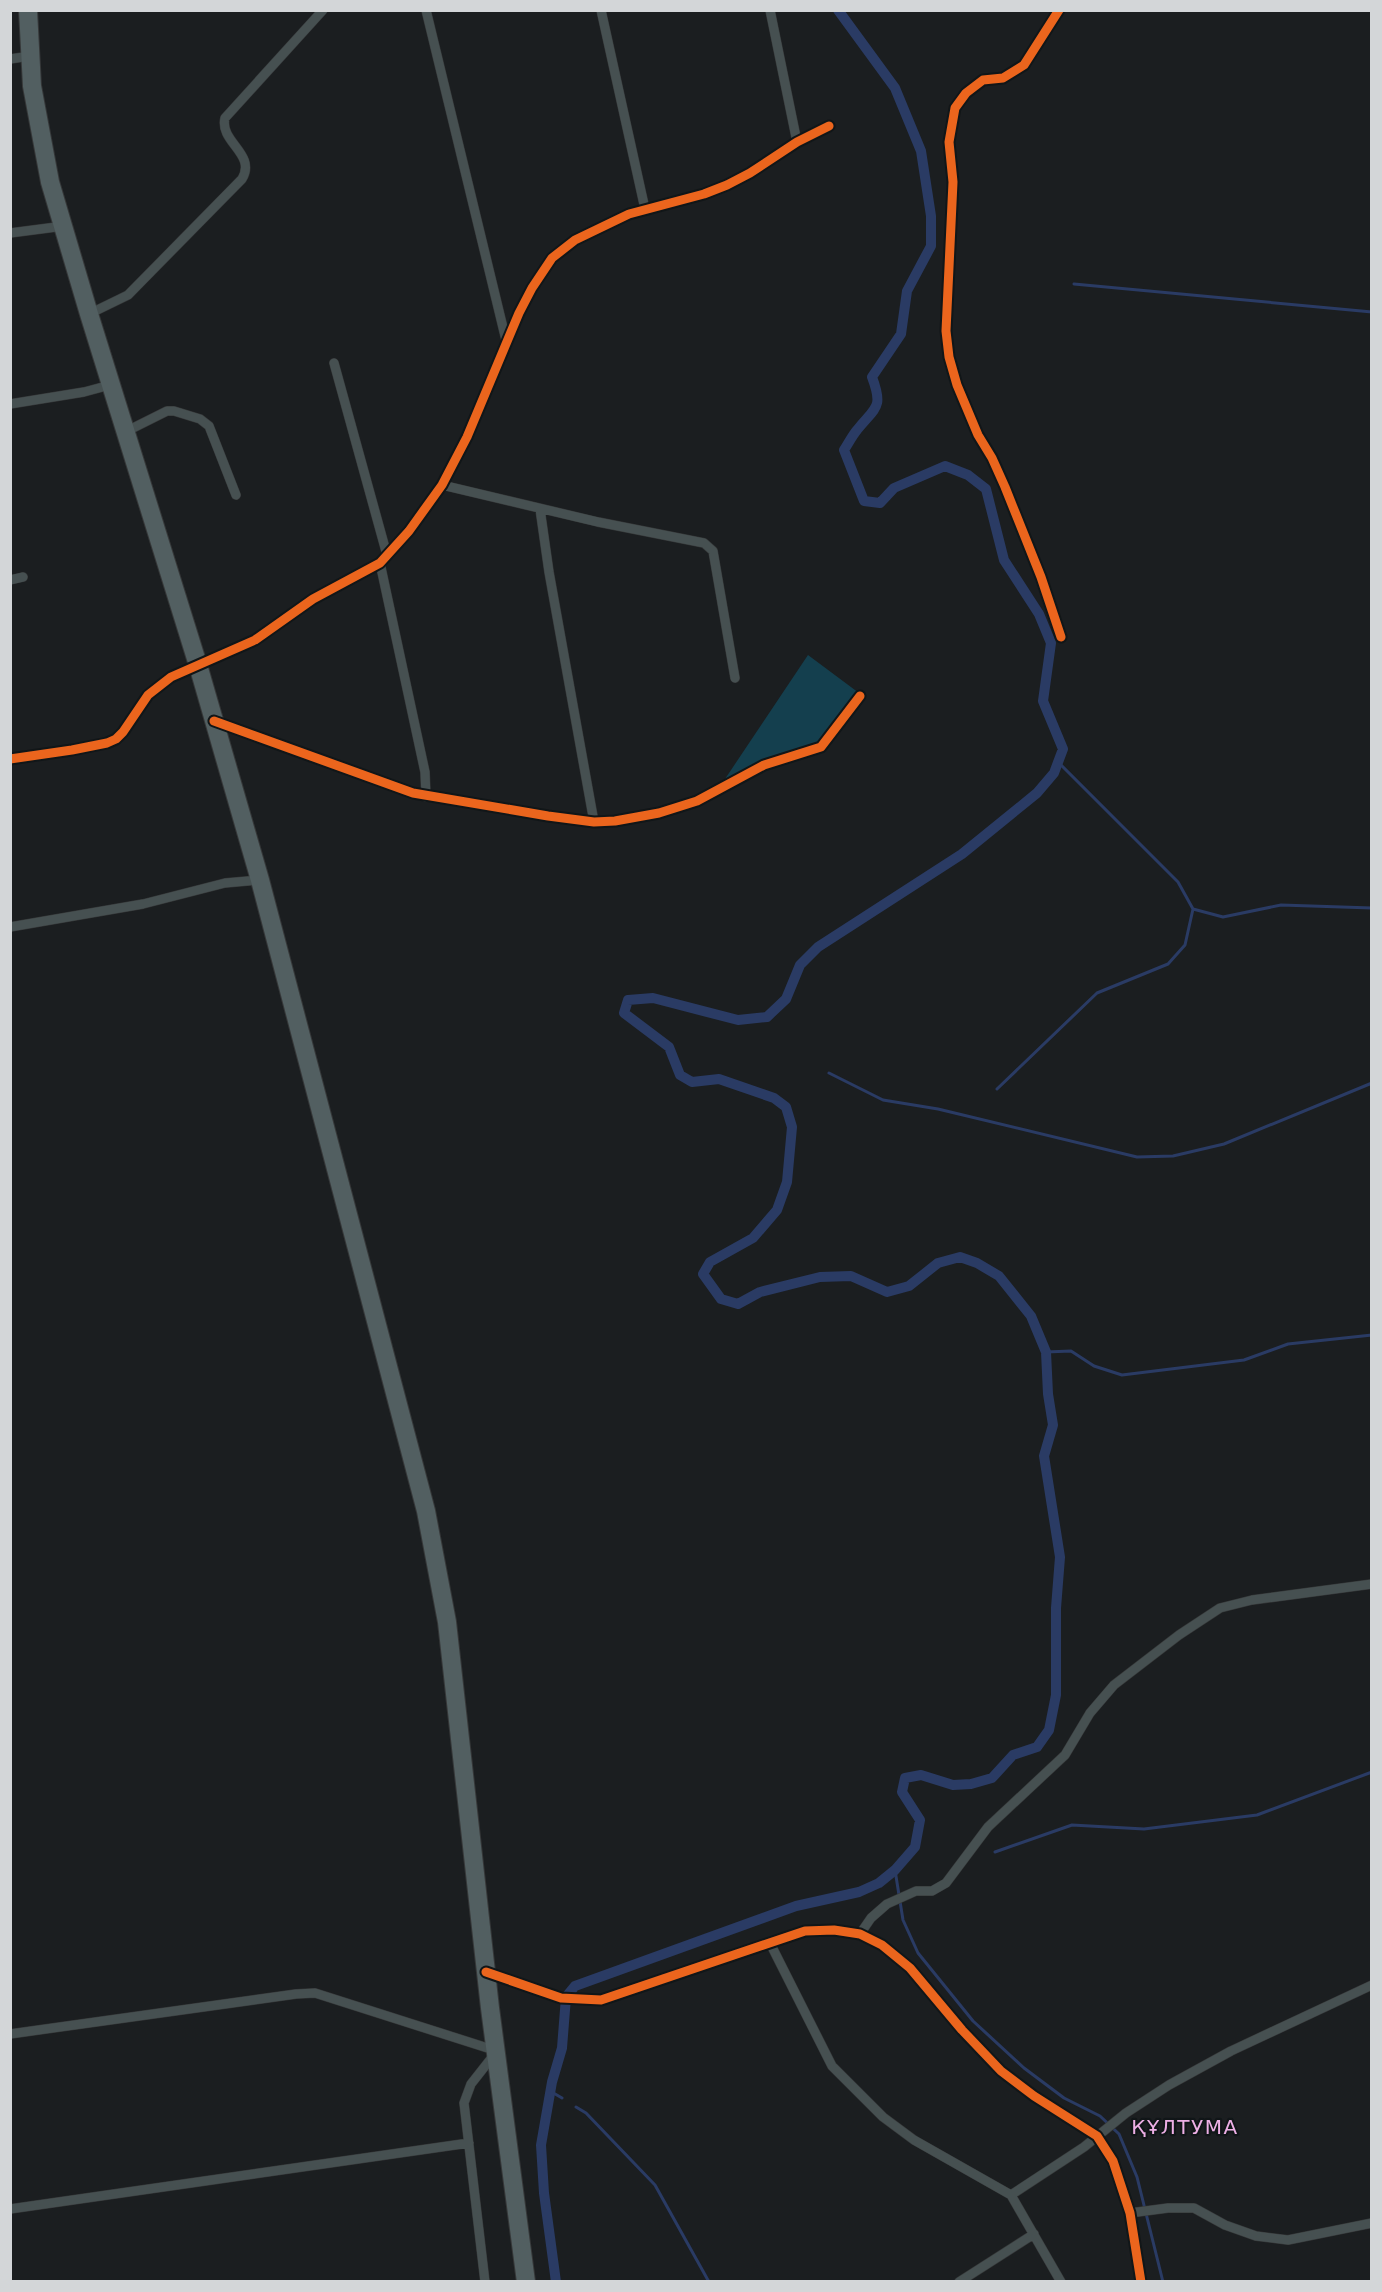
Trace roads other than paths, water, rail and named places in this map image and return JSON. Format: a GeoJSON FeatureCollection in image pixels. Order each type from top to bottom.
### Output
{"type":"FeatureCollection","features":[{"type":"Feature","properties":{"kind":"highway"},"geometry":{"type":"LineString","coordinates":[[28,10],[32,86],[50,182],[110,385],[198,665],[260,880],[426,1511],[447,1622],[486,1972],[526,2282]]}},
{"type":"Feature","properties":{"kind":"street"},"geometry":{"type":"LineString","coordinates":[[89,314],[128,295],[242,179],[246,163],[225,129],[225,118],[323,10]]}},
{"type":"Feature","properties":{"kind":"street"},"geometry":{"type":"LineString","coordinates":[[426,10],[506,340]]}},
{"type":"Feature","properties":{"kind":"street"},"geometry":{"type":"LineString","coordinates":[[601,10],[645,209]]}},
{"type":"Feature","properties":{"kind":"street"},"geometry":{"type":"LineString","coordinates":[[770,10],[797,142]]}},
{"type":"Feature","properties":{"kind":"street"},"geometry":{"type":"LineString","coordinates":[[1059,10],[1024,65],[1003,78],[983,80],[966,93],[955,108],[950,142],[953,182],[946,331],[948,357],[957,385],[978,435],[992,458],[1005,487],[1041,577],[1061,637]]}},
{"type":"Feature","properties":{"kind":"street"},"geometry":{"type":"LineString","coordinates":[[10,59],[30,56]]}},
{"type":"Feature","properties":{"kind":"street"},"geometry":{"type":"LineString","coordinates":[[10,759],[107,743],[123,732],[148,695],[171,677],[255,640],[313,599],[380,563],[410,531],[442,486],[480,407],[506,340],[532,288],[552,258],[575,240],[622,217],[704,194],[727,185],[750,173],[797,142],[829,126]]}},
{"type":"Feature","properties":{"kind":"street"},"geometry":{"type":"LineString","coordinates":[[10,233],[64,226]]}},
{"type":"Feature","properties":{"kind":"street"},"geometry":{"type":"LineString","coordinates":[[334,363],[387,555]]}},
{"type":"Feature","properties":{"kind":"street"},"geometry":{"type":"LineString","coordinates":[[10,404],[84,392],[110,385]]}},
{"type":"Feature","properties":{"kind":"street"},"geometry":{"type":"LineString","coordinates":[[125,432],[167,411],[201,419],[213,431],[236,495]]}},
{"type":"Feature","properties":{"kind":"street"},"geometry":{"type":"LineString","coordinates":[[442,486],[598,522],[697,540],[709,546],[713,551],[735,678]]}},
{"type":"Feature","properties":{"kind":"street"},"geometry":{"type":"LineString","coordinates":[[540,509],[549,572],[594,822]]}},
{"type":"Feature","properties":{"kind":"street"},"geometry":{"type":"LineString","coordinates":[[380,563],[424,772],[426,797]]}},
{"type":"Feature","properties":{"kind":"street"},"geometry":{"type":"LineString","coordinates":[[10,580],[23,577]]}},
{"type":"Feature","properties":{"kind":"street"},"geometry":{"type":"LineString","coordinates":[[214,721],[426,797],[594,822],[642,817],[679,807],[697,801],[764,765],[821,747],[861,696]]}},
{"type":"Feature","properties":{"kind":"street"},"geometry":{"type":"LineString","coordinates":[[10,927],[150,902],[225,883],[260,880]]}},
{"type":"Feature","properties":{"kind":"street"},"geometry":{"type":"LineString","coordinates":[[860,1934],[871,1918],[887,1904],[916,1891],[933,1891],[946,1883],[988,1827],[1065,1755],[1090,1713],[1114,1685],[1187,1630],[1220,1608],[1252,1600],[1371,1584]]}},
{"type":"Feature","properties":{"kind":"street"},"geometry":{"type":"LineString","coordinates":[[486,1972],[561,1998],[601,2000],[805,1931],[834,1930],[860,1934],[882,1945],[910,1968],[962,2030],[1001,2071],[1034,2096],[1097,2136],[1113,2161],[1130,2213],[1142,2282]]}},
{"type":"Feature","properties":{"kind":"street"},"geometry":{"type":"LineString","coordinates":[[770,1943],[832,2066],[883,2117],[914,2140],[1011,2195],[1061,2282]]}},
{"type":"Feature","properties":{"kind":"street"},"geometry":{"type":"LineString","coordinates":[[1011,2195],[1084,2147],[1126,2113],[1169,2085],[1231,2051],[1371,1985]]}},
{"type":"Feature","properties":{"kind":"street"},"geometry":{"type":"LineString","coordinates":[[10,2034],[315,1993],[497,2051],[471,2084],[464,2103],[485,2282]]}},
{"type":"Feature","properties":{"kind":"street"},"geometry":{"type":"LineString","coordinates":[[10,2209],[469,2143]]}},
{"type":"Feature","properties":{"kind":"street"},"geometry":{"type":"LineString","coordinates":[[1130,2213],[1168,2208],[1194,2208],[1225,2225],[1256,2236],[1288,2240],[1371,2223]]}},
{"type":"Feature","properties":{"kind":"street"},"geometry":{"type":"LineString","coordinates":[[959,2282],[1034,2234]]}},
{"type":"Feature","properties":{"kind":"waterway"},"geometry":{"type":"LineString","coordinates":[[556,2282],[544,2193],[541,2145],[552,2082],[562,2048],[566,1997],[575,1986],[796,1906],[859,1892],[879,1883],[895,1870],[915,1847],[920,1820],[902,1792],[905,1778],[921,1775],[953,1785],[971,1784],[992,1778],[1013,1755],[1037,1747],[1049,1730],[1056,1695],[1056,1608],[1060,1557],[1044,1456],[1053,1425],[1048,1394],[1046,1352],[1031,1316],[999,1276],[977,1263],[960,1257],[938,1263],[909,1286],[887,1292],[851,1276],[820,1277],[760,1292],[738,1304],[721,1299],[703,1274],[710,1262],[753,1238],[777,1210],[787,1182],[792,1127],[786,1107],[774,1098],[719,1079],[692,1082],[680,1075],[669,1047],[624,1013],[628,1000],[653,998],[738,1020],[767,1017],[786,999],[800,965],[818,947],[962,854],[1037,793],[1054,773],[1063,749],[1043,701],[1051,643],[1039,614],[1004,560],[986,489],[968,475],[945,466],[894,488],[880,503],[864,501],[844,450],[855,432],[876,407],[876,388],[872,377],[901,334],[907,291],[931,246],[931,216],[921,151],[895,88],[838,10]]}},
{"type":"Feature","properties":{"kind":"waterway"},"geometry":{"type":"LineString","coordinates":[[1074,284],[1372,312]]}},
{"type":"Feature","properties":{"kind":"waterway"},"geometry":{"type":"LineString","coordinates":[[997,1089],[1097,993],[1168,964],[1185,945],[1193,909],[1178,882],[1058,762]]}},
{"type":"Feature","properties":{"kind":"waterway"},"geometry":{"type":"LineString","coordinates":[[1193,909],[1223,917],[1281,905],[1372,908]]}},
{"type":"Feature","properties":{"kind":"waterway"},"geometry":{"type":"LineString","coordinates":[[829,1073],[883,1100],[938,1109],[1137,1157],[1173,1156],[1224,1144],[1372,1083]]}},
{"type":"Feature","properties":{"kind":"waterway"},"geometry":{"type":"LineString","coordinates":[[1046,1352],[1071,1351],[1094,1366],[1122,1375],[1244,1360],[1288,1344],[1372,1335]]}},
{"type":"Feature","properties":{"kind":"waterway"},"geometry":{"type":"LineString","coordinates":[[995,1852],[1072,1825],[1144,1829],[1257,1815],[1372,1772]]}},
{"type":"Feature","properties":{"kind":"waterway"},"geometry":{"type":"LineString","coordinates":[[895,1870],[903,1920],[918,1953],[973,2021],[1024,2068],[1064,2098],[1100,2116],[1119,2134],[1137,2177],[1163,2282]]}},
{"type":"Feature","properties":{"kind":"waterway"},"geometry":{"type":"LineString","coordinates":[[550,2091],[562,2098]]}},
{"type":"Feature","properties":{"kind":"waterway"},"geometry":{"type":"LineString","coordinates":[[576,2107],[586,2113],[655,2185],[709,2282]]}},
{"type":"Feature","properties":{"kind":"district","name":"ҚҰЛТУМА"},"geometry":{"type":"Point","coordinates":[1185,2127]}}]}
